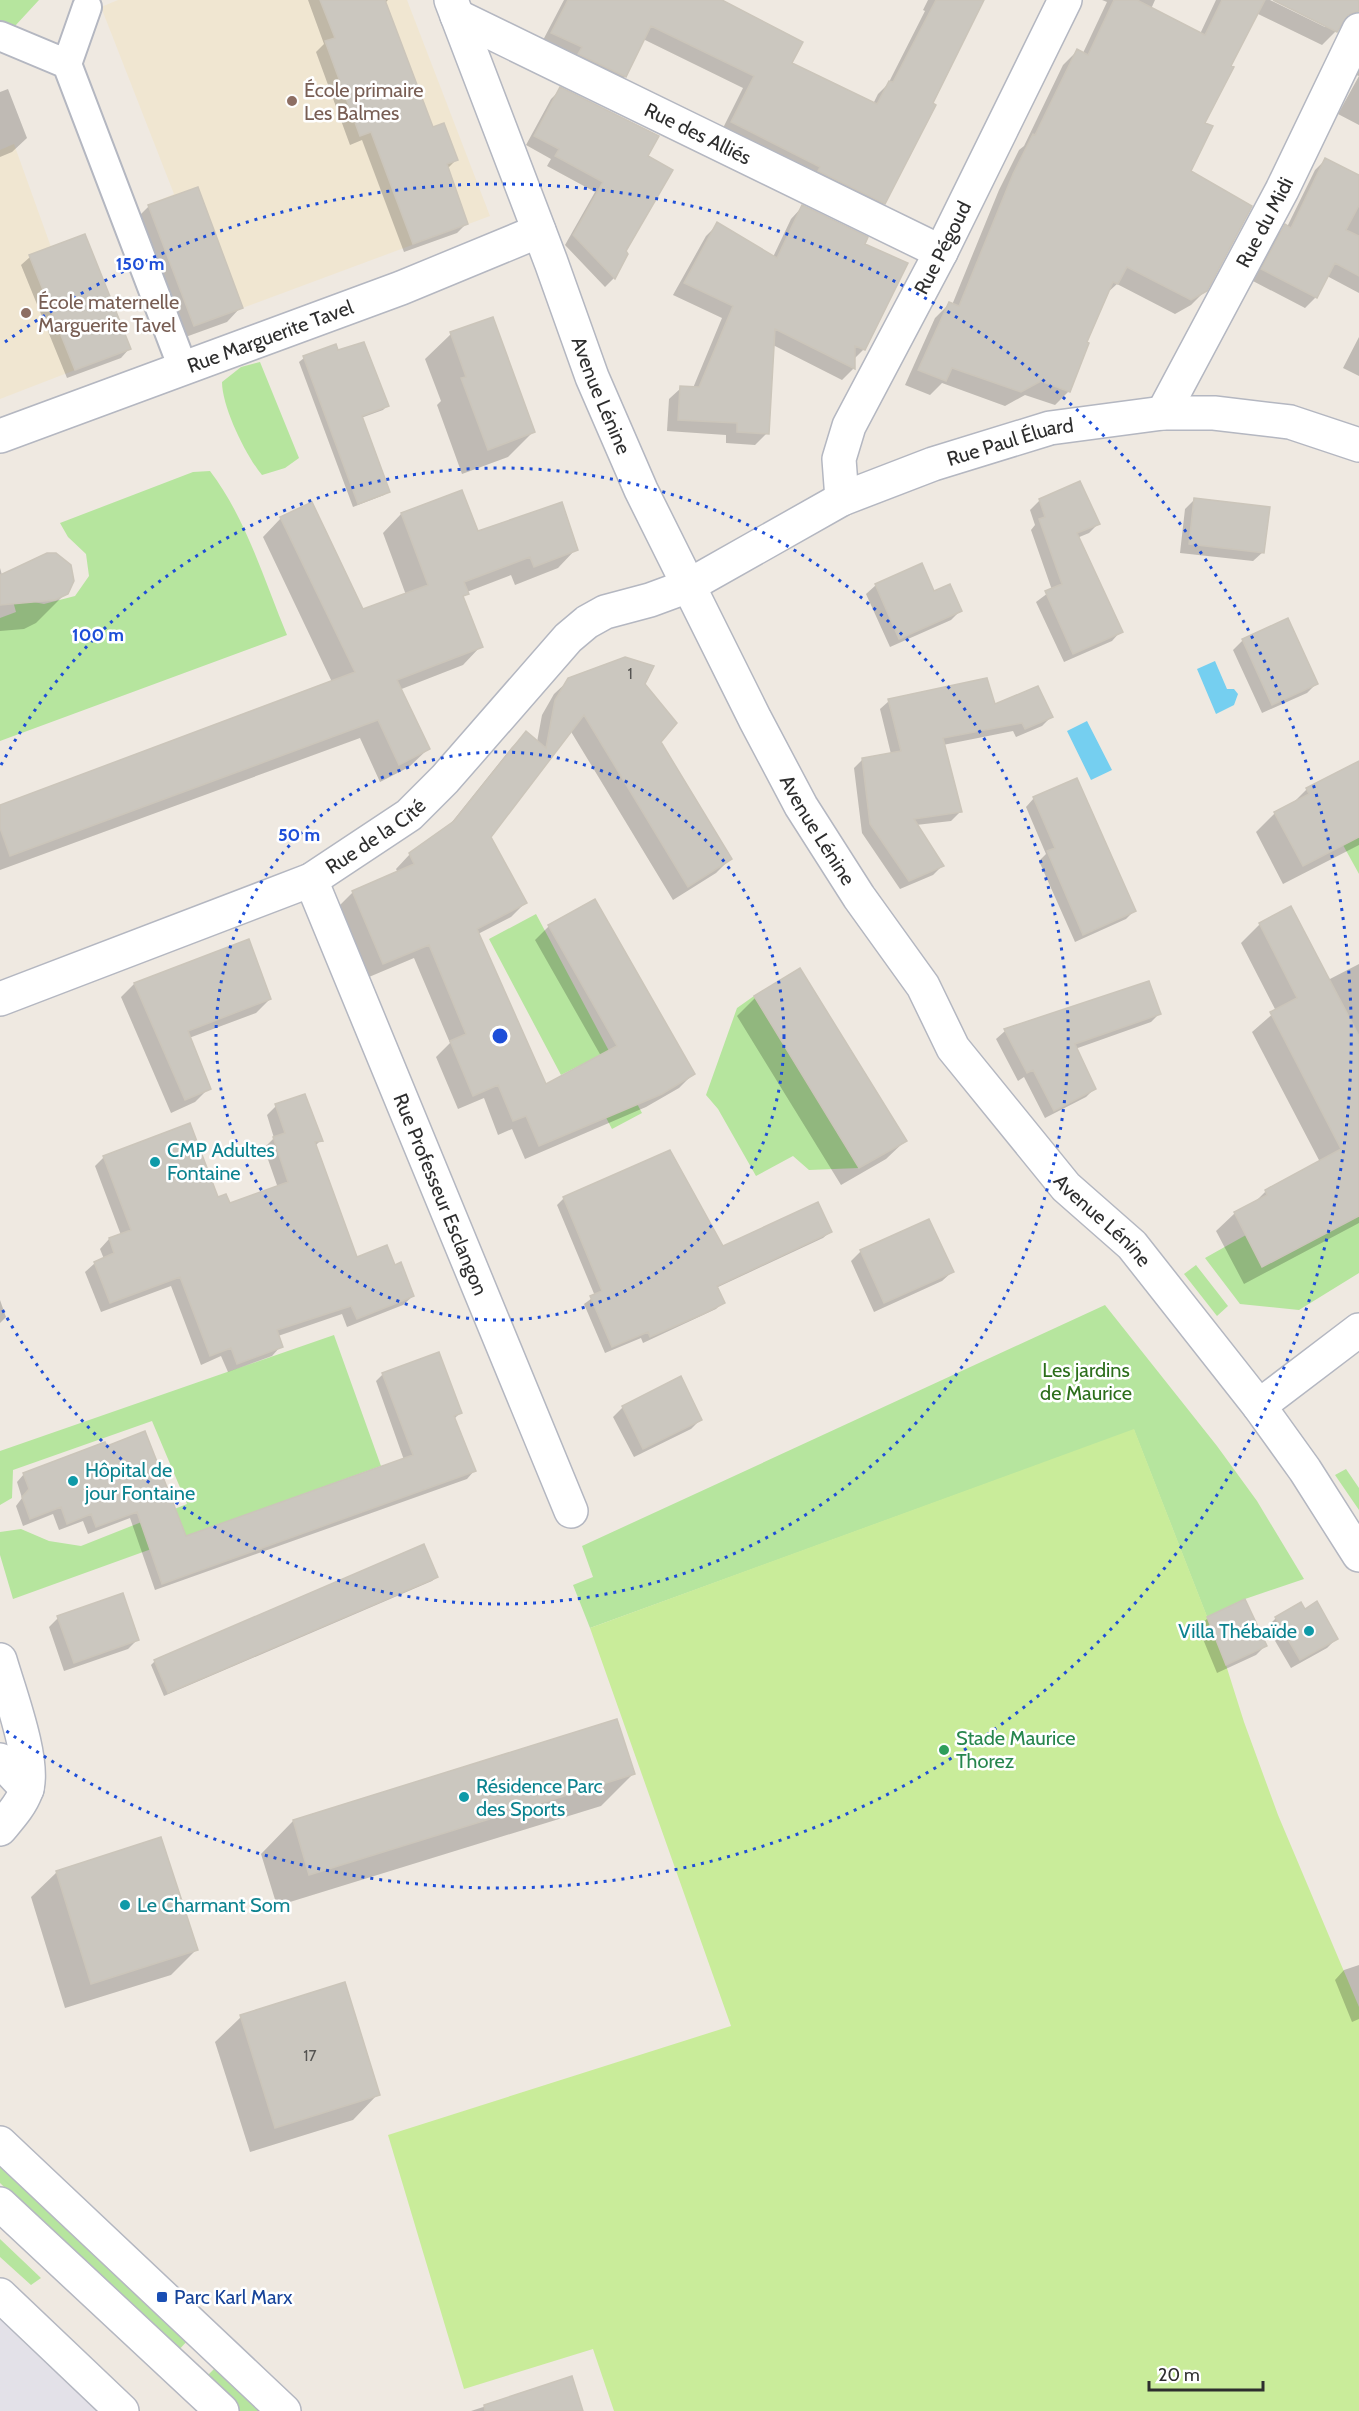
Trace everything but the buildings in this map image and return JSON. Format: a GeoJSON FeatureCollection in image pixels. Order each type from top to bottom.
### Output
{"type":"FeatureCollection","features":[{"type":"Feature","properties":{"kind":"street","name":"Rue Pégoud"},"geometry":{"type":"LineString","coordinates":[[842,499],[839,459],[849,426],[941,252],[1065,0]]}},
{"type":"Feature","properties":{"kind":"street"},"geometry":{"type":"LineString","coordinates":[[91,2],[67,64],[183,368]]}},
{"type":"Feature","properties":{"kind":"street","name":"Rue des Alliés"},"geometry":{"type":"LineString","coordinates":[[454,8],[941,252]]}},
{"type":"Feature","properties":{"kind":"street","name":"Avenue Lénine"},"geometry":{"type":"LineString","coordinates":[[454,8],[592,377],[641,490],[801,806],[859,897],[923,986],[953,1048],[1066,1187],[1132,1245],[1259,1406],[1305,1470],[1359,1556]]}},
{"type":"Feature","properties":{"kind":"street","name":"Rue du Midi"},"geometry":{"type":"LineString","coordinates":[[1163,413],[1282,190],[1359,30]]}},
{"type":"Feature","properties":{"kind":"street"},"geometry":{"type":"LineString","coordinates":[[0,36],[67,64]]}},
{"type":"Feature","properties":{"kind":"street","name":"Rue Marguerite Tavel"},"geometry":{"type":"LineString","coordinates":[[0,436],[400,288],[539,231]]}},
{"type":"Feature","properties":{"kind":"street","name":"Rue Paul Éluard"},"geometry":{"type":"LineString","coordinates":[[688,586],[842,499],[933,464],[1050,428],[1163,413],[1214,413],[1290,422],[1359,445]]}},
{"type":"Feature","properties":{"kind":"street","name":"Rue de la Cité"},"geometry":{"type":"LineString","coordinates":[[0,999],[311,880],[409,815],[445,779],[568,638],[587,621],[605,612],[650,600],[688,586]]}},
{"type":"Feature","properties":{"kind":"street","name":"Rue Professeur Esclangon"},"geometry":{"type":"LineString","coordinates":[[311,880],[571,1511]]}},
{"type":"Feature","properties":{"kind":"street"},"geometry":{"type":"LineString","coordinates":[[1259,1406],[1359,1330]]}},
{"type":"Feature","properties":{"kind":"street"},"geometry":{"type":"LineString","coordinates":[[0,1660],[26,1751],[19,1773],[17,1808],[0,1828]]}},
{"type":"Feature","properties":{"kind":"street"},"geometry":{"type":"LineString","coordinates":[[0,2143],[284,2411]]}},
{"type":"Feature","properties":{"kind":"street"},"geometry":{"type":"LineString","coordinates":[[0,2204],[222,2411]]}},
{"type":"Feature","properties":{"kind":"street"},"geometry":{"type":"LineString","coordinates":[[0,2295],[122,2411]]}},
{"type":"Feature","properties":{"kind":"shaded area","name":"École primaire Les Balmes"},"geometry":{"type":"Polygon","coordinates":[[[118,0],[407,0],[490,216],[194,326],[148,205],[174,194],[101,7],[118,0]]]}},
{"type":"Feature","properties":{"kind":"shaded area","name":"École maternelle Marguerite Tavel"},"geometry":{"type":"Polygon","coordinates":[[[14,144],[51,247],[29,256],[75,370],[0,399],[0,150],[14,144]]]}},
{"type":"Feature","properties":{"kind":"shaded area"},"geometry":{"type":"Polygon","coordinates":[[[0,2317],[99,2411],[0,2411],[0,2317]]]}},
{"type":"Feature","properties":{"kind":"green space"},"geometry":{"type":"Polygon","coordinates":[[[0,0],[39,0],[15,26],[0,27],[0,0]]]}},
{"type":"Feature","properties":{"kind":"green space"},"geometry":{"type":"Polygon","coordinates":[[[260,362],[299,458],[285,468],[262,475],[236,431],[226,404],[222,382],[241,367],[260,362]]]}},
{"type":"Feature","properties":{"kind":"green space"},"geometry":{"type":"Polygon","coordinates":[[[210,471],[223,489],[244,529],[287,635],[0,741],[0,618],[16,612],[13,601],[18,599],[44,604],[75,596],[89,576],[86,554],[68,537],[60,523],[193,472],[210,471]]]}},
{"type":"Feature","properties":{"kind":"green space"},"geometry":{"type":"Polygon","coordinates":[[[1359,837],[1359,874],[1343,845],[1359,837]]]}},
{"type":"Feature","properties":{"kind":"green space"},"geometry":{"type":"Polygon","coordinates":[[[536,914],[642,1113],[612,1129],[579,1066],[561,1075],[489,939],[536,914]]]}},
{"type":"Feature","properties":{"kind":"green space"},"geometry":{"type":"Polygon","coordinates":[[[754,996],[859,1168],[809,1170],[793,1156],[756,1176],[718,1109],[706,1095],[737,1008],[754,996]]]}},
{"type":"Feature","properties":{"kind":"green space"},"geometry":{"type":"Polygon","coordinates":[[[1359,1216],[1359,1273],[1299,1310],[1240,1304],[1205,1258],[1246,1235],[1359,1216]]]}},
{"type":"Feature","properties":{"kind":"green space"},"geometry":{"type":"Polygon","coordinates":[[[1196,1265],[1228,1306],[1217,1316],[1184,1274],[1196,1265]]]}},
{"type":"Feature","properties":{"kind":"green space","name":"Les jardins de Maurice"},"geometry":{"type":"Polygon","coordinates":[[[1105,1305],[1217,1446],[1257,1501],[1304,1579],[1245,1599],[1207,1617],[1134,1430],[590,1628],[573,1585],[593,1577],[582,1546],[1105,1305]]]}},
{"type":"Feature","properties":{"kind":"green space"},"geometry":{"type":"Polygon","coordinates":[[[334,1335],[381,1466],[13,1599],[0,1555],[0,1532],[21,1529],[49,1541],[81,1546],[187,1504],[152,1421],[13,1470],[12,1498],[0,1505],[0,1451],[334,1335]]]}},
{"type":"Feature","properties":{"kind":"green space"},"geometry":{"type":"Polygon","coordinates":[[[1134,1429],[1226,1665],[1278,1815],[1359,2007],[1359,2411],[614,2411],[593,2349],[464,2389],[388,2135],[731,2026],[590,1628],[1134,1429]]]}},
{"type":"Feature","properties":{"kind":"green space"},"geometry":{"type":"Polygon","coordinates":[[[1346,1469],[1359,1488],[1359,1510],[1335,1475],[1346,1469]]]}},
{"type":"Feature","properties":{"kind":"green space"},"geometry":{"type":"Polygon","coordinates":[[[0,2161],[189,2339],[176,2353],[0,2183],[0,2161]]]}},
{"type":"Feature","properties":{"kind":"green space"},"geometry":{"type":"Polygon","coordinates":[[[0,2239],[41,2278],[31,2285],[0,2257],[0,2239]]]}},
{"type":"Feature","properties":{"kind":"green space"},"geometry":{"type":"Polygon","coordinates":[[[217,2366],[264,2411],[239,2411],[205,2378],[217,2366]]]}},
{"type":"Feature","properties":{"kind":"water"},"geometry":{"type":"Polygon","coordinates":[[[1215,661],[1227,689],[1234,689],[1238,694],[1234,705],[1216,714],[1197,669],[1215,661]]]}},
{"type":"Feature","properties":{"kind":"water"},"geometry":{"type":"Polygon","coordinates":[[[1087,721],[1112,770],[1091,780],[1067,731],[1087,721]]]}},
{"type":"Feature","properties":{"kind":"place","name":"École primaire Les Balmes"},"geometry":{"type":"Point","coordinates":[292,101]}},
{"type":"Feature","properties":{"kind":"place","name":"École maternelle Marguerite Tavel"},"geometry":{"type":"Point","coordinates":[26,313]}},
{"type":"Feature","properties":{"kind":"place","name":"CMP Adultes Fontaine"},"geometry":{"type":"Point","coordinates":[155,1162]}},
{"type":"Feature","properties":{"kind":"place","name":"Hôpital de jour Fontaine"},"geometry":{"type":"Point","coordinates":[73,1481]}},
{"type":"Feature","properties":{"kind":"place","name":"Villa Thébaïde"},"geometry":{"type":"Point","coordinates":[1309,1631]}},
{"type":"Feature","properties":{"kind":"place","name":"Stade Maurice Thorez"},"geometry":{"type":"Point","coordinates":[944,1750]}},
{"type":"Feature","properties":{"kind":"place","name":"Résidence Parc des Sports"},"geometry":{"type":"Point","coordinates":[464,1797]}},
{"type":"Feature","properties":{"kind":"place","name":"Le Charmant Som"},"geometry":{"type":"Point","coordinates":[125,1905]}},
{"type":"Feature","properties":{"kind":"place","name":"Parc Karl Marx"},"geometry":{"type":"Point","coordinates":[162,2297]}}]}
